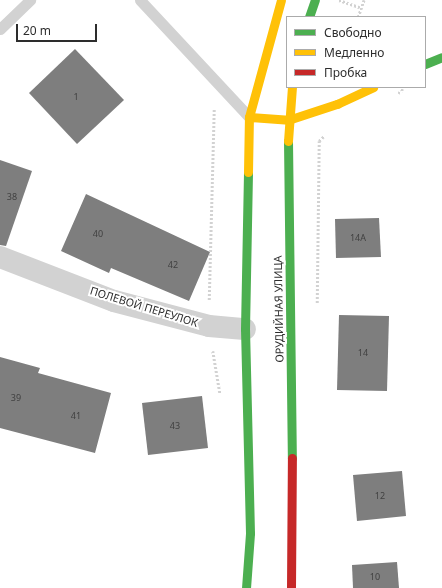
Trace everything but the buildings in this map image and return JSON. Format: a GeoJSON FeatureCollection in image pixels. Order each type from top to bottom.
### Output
{"type":"FeatureCollection","features":[{"type":"Feature","properties":{"kind":"main road"},"geometry":{"type":"LineString","coordinates":[[246,588],[250,533],[245,329],[249,117],[270,32],[281,0]]}},
{"type":"Feature","properties":{"kind":"main road"},"geometry":{"type":"LineString","coordinates":[[309,16],[315,0]]}},
{"type":"Feature","properties":{"kind":"main road"},"geometry":{"type":"LineString","coordinates":[[426,64],[442,57]]}},
{"type":"Feature","properties":{"kind":"main road","name":"ОРУДИЙНАЯ УЛИЦА"},"geometry":{"type":"LineString","coordinates":[[291,588],[293,528],[288,120],[292,88]]}},
{"type":"Feature","properties":{"kind":"main road"},"geometry":{"type":"LineString","coordinates":[[249,117],[288,120],[337,104],[371,88]]}},
{"type":"Feature","properties":{"kind":"street","name":"ПОЛЕВОЙ ПЕРЕУЛОК"},"geometry":{"type":"LineString","coordinates":[[0,257],[114,300],[208,326],[245,329]]}},
{"type":"Feature","properties":{"kind":"lane"},"geometry":{"type":"LineString","coordinates":[[0,29],[30,0]]}},
{"type":"Feature","properties":{"kind":"lane"},"geometry":{"type":"LineString","coordinates":[[140,0],[249,117]]}},
{"type":"Feature","properties":{"kind":"path"},"geometry":{"type":"LineString","coordinates":[[338,0],[362,8]]}},
{"type":"Feature","properties":{"kind":"path"},"geometry":{"type":"LineString","coordinates":[[358,16],[364,0]]}},
{"type":"Feature","properties":{"kind":"path"},"geometry":{"type":"LineString","coordinates":[[395,94],[402,91],[401,88]]}},
{"type":"Feature","properties":{"kind":"path"},"geometry":{"type":"LineString","coordinates":[[317,309],[319,141],[327,132]]}},
{"type":"Feature","properties":{"kind":"traffic: fast"},"geometry":{"type":"LineString","coordinates":[[309,16],[315,0]]}},
{"type":"Feature","properties":{"kind":"traffic: fast"},"geometry":{"type":"LineString","coordinates":[[426,64],[442,57]]}},
{"type":"Feature","properties":{"kind":"traffic: fast"},"geometry":{"type":"LineString","coordinates":[[288,141],[292,458]]}},
{"type":"Feature","properties":{"kind":"traffic: fast"},"geometry":{"type":"LineString","coordinates":[[246,588],[250,533],[245,329],[248,172]]}},
{"type":"Feature","properties":{"kind":"traffic: slow"},"geometry":{"type":"LineString","coordinates":[[248,172],[249,117],[281,0]]}},
{"type":"Feature","properties":{"kind":"traffic: slow"},"geometry":{"type":"LineString","coordinates":[[288,141],[292,88]]}},
{"type":"Feature","properties":{"kind":"traffic: slow"},"geometry":{"type":"LineString","coordinates":[[249,117],[288,120],[337,104],[371,88]]}},
{"type":"Feature","properties":{"kind":"traffic: jam"},"geometry":{"type":"LineString","coordinates":[[291,588],[292,458]]}}]}
